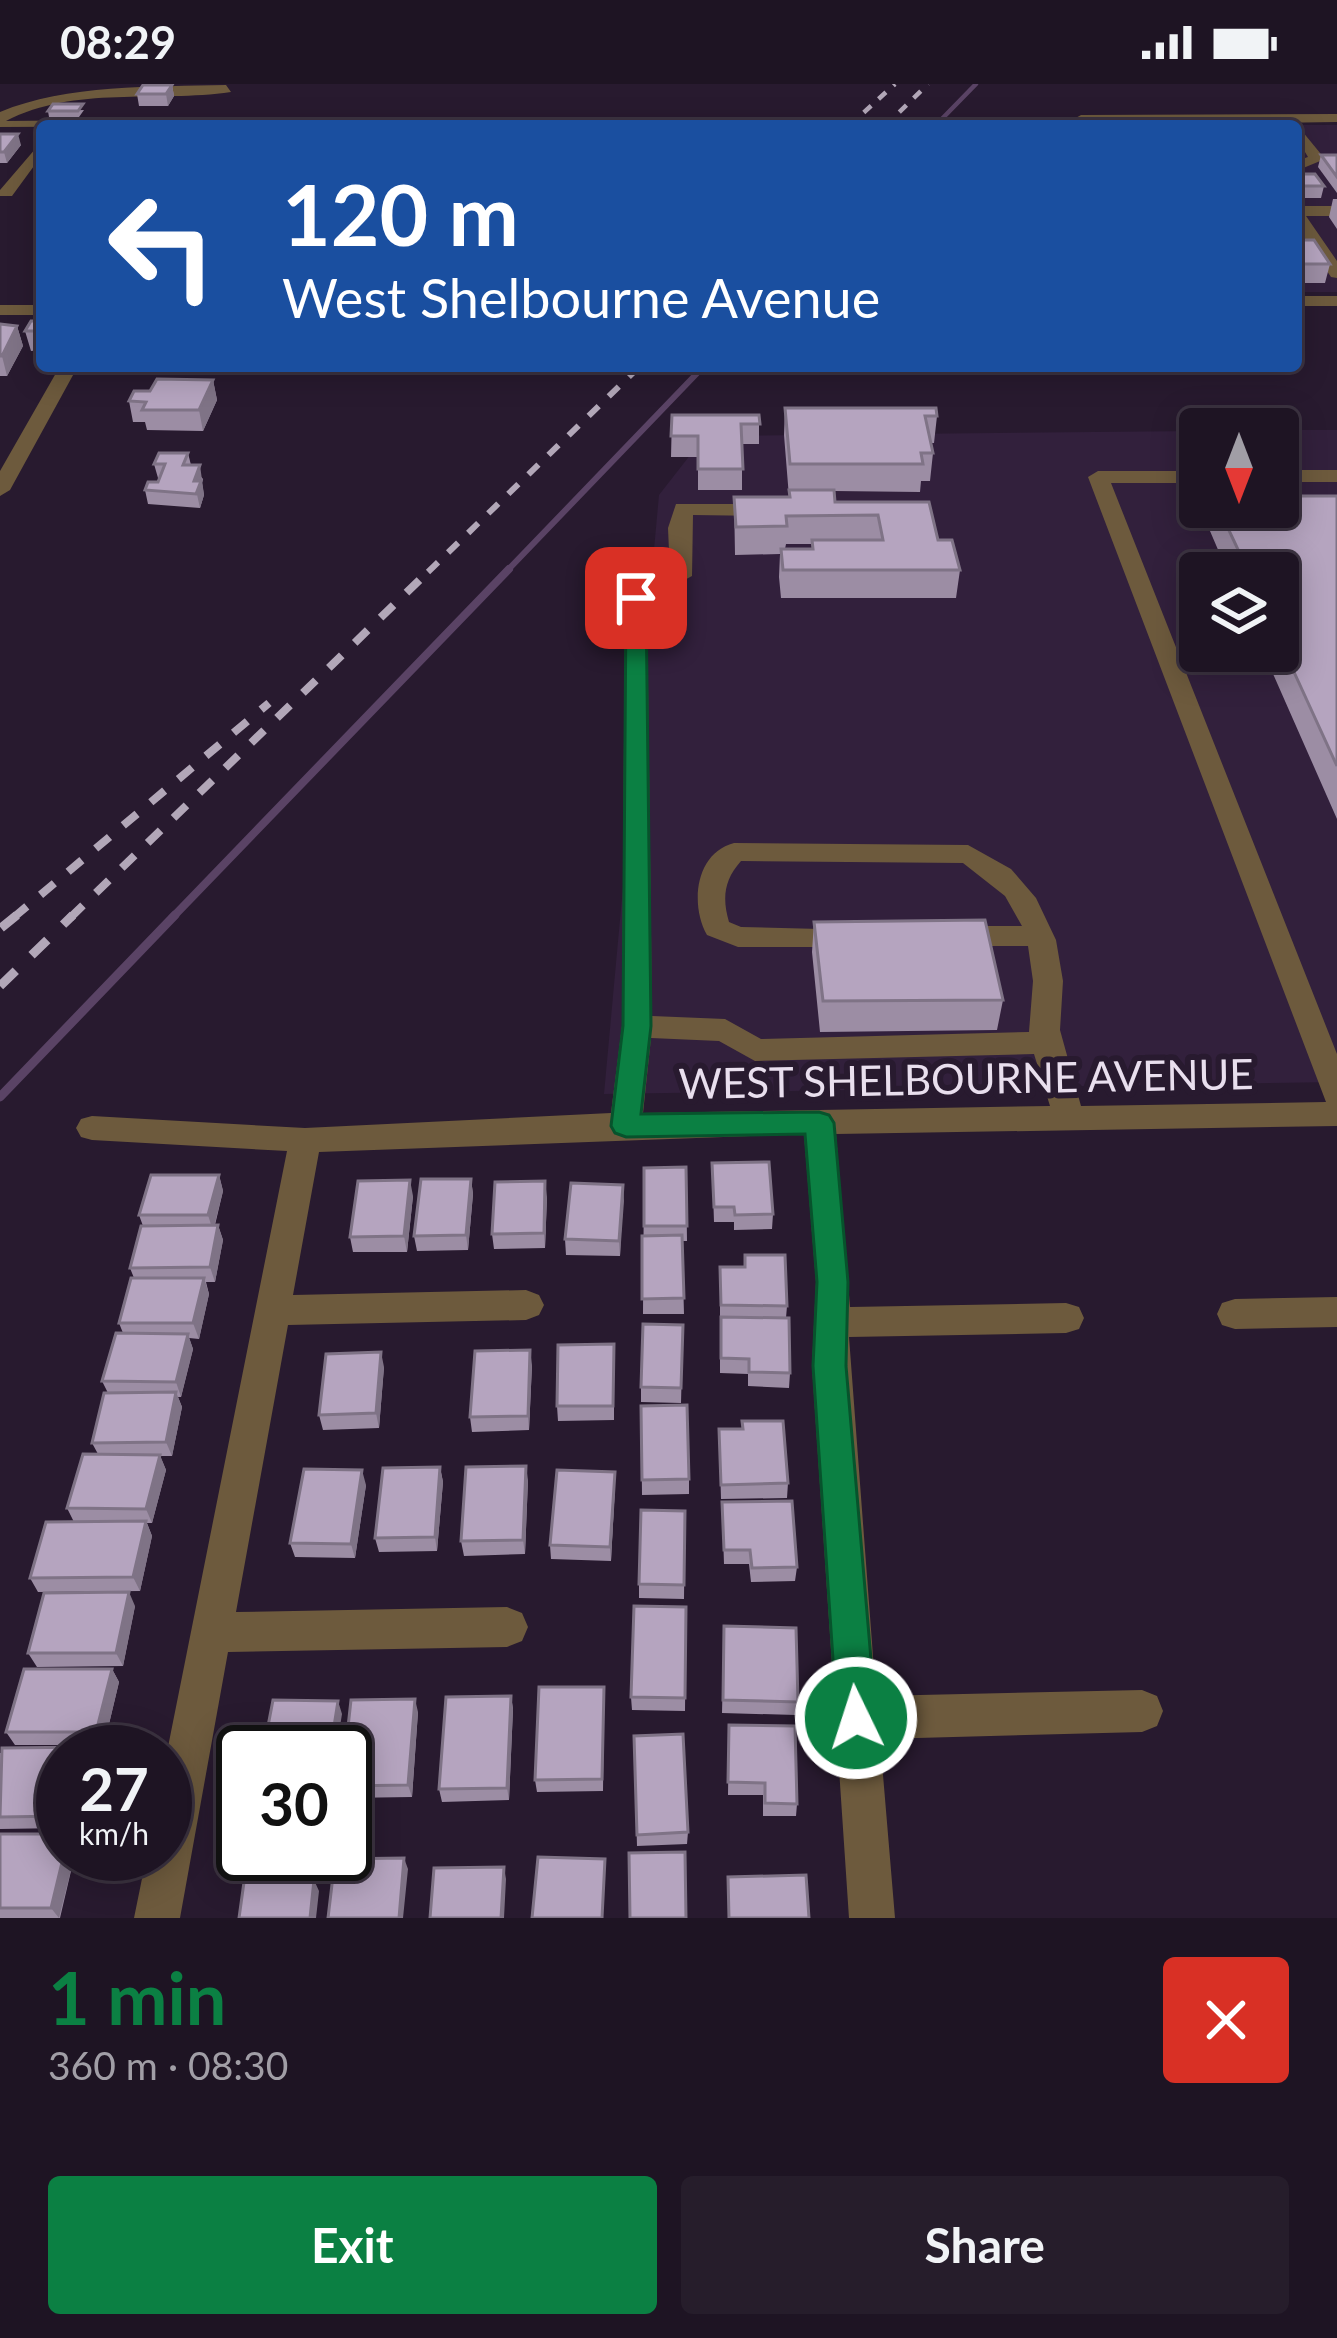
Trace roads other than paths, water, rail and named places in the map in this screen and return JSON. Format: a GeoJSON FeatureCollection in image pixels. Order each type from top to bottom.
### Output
{"type":"FeatureCollection","features":[{"type":"Feature","properties":{"kind":"street"},"geometry":{"type":"LineString","coordinates":[[0,122],[40,104],[117,92],[227,86]]}},
{"type":"Feature","properties":{"kind":"street"},"geometry":{"type":"LineString","coordinates":[[208,120],[227,86]]}},
{"type":"Feature","properties":{"kind":"street"},"geometry":{"type":"LineString","coordinates":[[1302,127],[1337,118]]}},
{"type":"Feature","properties":{"kind":"street"},"geometry":{"type":"LineString","coordinates":[[0,122],[36,124]]}},
{"type":"Feature","properties":{"kind":"street"},"geometry":{"type":"LineString","coordinates":[[1302,137],[1317,159],[1302,164]]}},
{"type":"Feature","properties":{"kind":"street"},"geometry":{"type":"LineString","coordinates":[[6,193],[36,153]]}},
{"type":"Feature","properties":{"kind":"street"},"geometry":{"type":"LineString","coordinates":[[1302,212],[1337,211]]}},
{"type":"Feature","properties":{"kind":"street"},"geometry":{"type":"LineString","coordinates":[[1302,219],[1329,249],[1337,274]]}},
{"type":"Feature","properties":{"kind":"street"},"geometry":{"type":"LineString","coordinates":[[1302,301],[1337,301]]}},
{"type":"Feature","properties":{"kind":"street"},"geometry":{"type":"LineString","coordinates":[[0,310],[36,310]]}},
{"type":"Feature","properties":{"kind":"street"},"geometry":{"type":"LineString","coordinates":[[0,490],[66,372]]}},
{"type":"Feature","properties":{"kind":"street"},"geometry":{"type":"LineString","coordinates":[[1299,476],[1337,476]]}},
{"type":"Feature","properties":{"kind":"street"},"geometry":{"type":"LineString","coordinates":[[1179,477],[1098,477],[1337,1094]]}},
{"type":"Feature","properties":{"kind":"street"},"geometry":{"type":"LineString","coordinates":[[626,1126],[637,1026],[636,598],[681,575],[679,529],[684,509],[800,511]]}},
{"type":"Feature","properties":{"kind":"street"},"geometry":{"type":"LineString","coordinates":[[877,936],[738,937],[717,928],[707,903],[715,871],[734,852],[968,854],[1016,885],[1034,916],[1048,980],[1043,1019],[1069,1118]]}},
{"type":"Feature","properties":{"kind":"street"},"geometry":{"type":"LineString","coordinates":[[923,936],[1038,936]]}},
{"type":"Feature","properties":{"kind":"street"},"geometry":{"type":"LineString","coordinates":[[637,1026],[725,1030],[755,1050],[1049,1043]]}},
{"type":"Feature","properties":{"kind":"street","name":"WEST SHELBOURNE AVENUE"},"geometry":{"type":"LineString","coordinates":[[92,1128],[305,1140],[626,1126],[1337,1114]]}},
{"type":"Feature","properties":{"kind":"street"},"geometry":{"type":"LineString","coordinates":[[819,1123],[832,1282],[830,1366],[872,1918]]}},
{"type":"Feature","properties":{"kind":"street"},"geometry":{"type":"LineString","coordinates":[[157,1918],[305,1140]]}},
{"type":"Feature","properties":{"kind":"street"},"geometry":{"type":"LineString","coordinates":[[273,1310],[526,1305]]}},
{"type":"Feature","properties":{"kind":"street"},"geometry":{"type":"LineString","coordinates":[[1235,1314],[1337,1312]]}},
{"type":"Feature","properties":{"kind":"street"},"geometry":{"type":"LineString","coordinates":[[831,1322],[1066,1318]]}},
{"type":"Feature","properties":{"kind":"street"},"geometry":{"type":"LineString","coordinates":[[213,1632],[507,1627]]}},
{"type":"Feature","properties":{"kind":"street"},"geometry":{"type":"LineString","coordinates":[[856,1718],[1142,1711]]}},
{"type":"Feature","properties":{"kind":"waterway"},"geometry":{"type":"LineString","coordinates":[[941,120],[976,84]]}},
{"type":"Feature","properties":{"kind":"waterway"},"geometry":{"type":"LineString","coordinates":[[506,572],[698,372]]}},
{"type":"Feature","properties":{"kind":"waterway"},"geometry":{"type":"LineString","coordinates":[[172,918],[509,569]]}},
{"type":"Feature","properties":{"kind":"waterway"},"geometry":{"type":"LineString","coordinates":[[0,1097],[175,915]]}},
{"type":"Feature","properties":{"kind":"railway"},"geometry":{"type":"LineString","coordinates":[[856,120],[895,84]]}},
{"type":"Feature","properties":{"kind":"railway"},"geometry":{"type":"LineString","coordinates":[[891,120],[928,84]]}},
{"type":"Feature","properties":{"kind":"railway"},"geometry":{"type":"LineString","coordinates":[[428,572],[634,372]]}},
{"type":"Feature","properties":{"kind":"railway"},"geometry":{"type":"LineString","coordinates":[[70,918],[431,569]]}},
{"type":"Feature","properties":{"kind":"railway"},"geometry":{"type":"LineString","coordinates":[[13,918],[269,703]]}},
{"type":"Feature","properties":{"kind":"railway"},"geometry":{"type":"LineString","coordinates":[[1,928],[17,915]]}},
{"type":"Feature","properties":{"kind":"railway"},"geometry":{"type":"LineString","coordinates":[[0,986],[73,915]]}}]}
